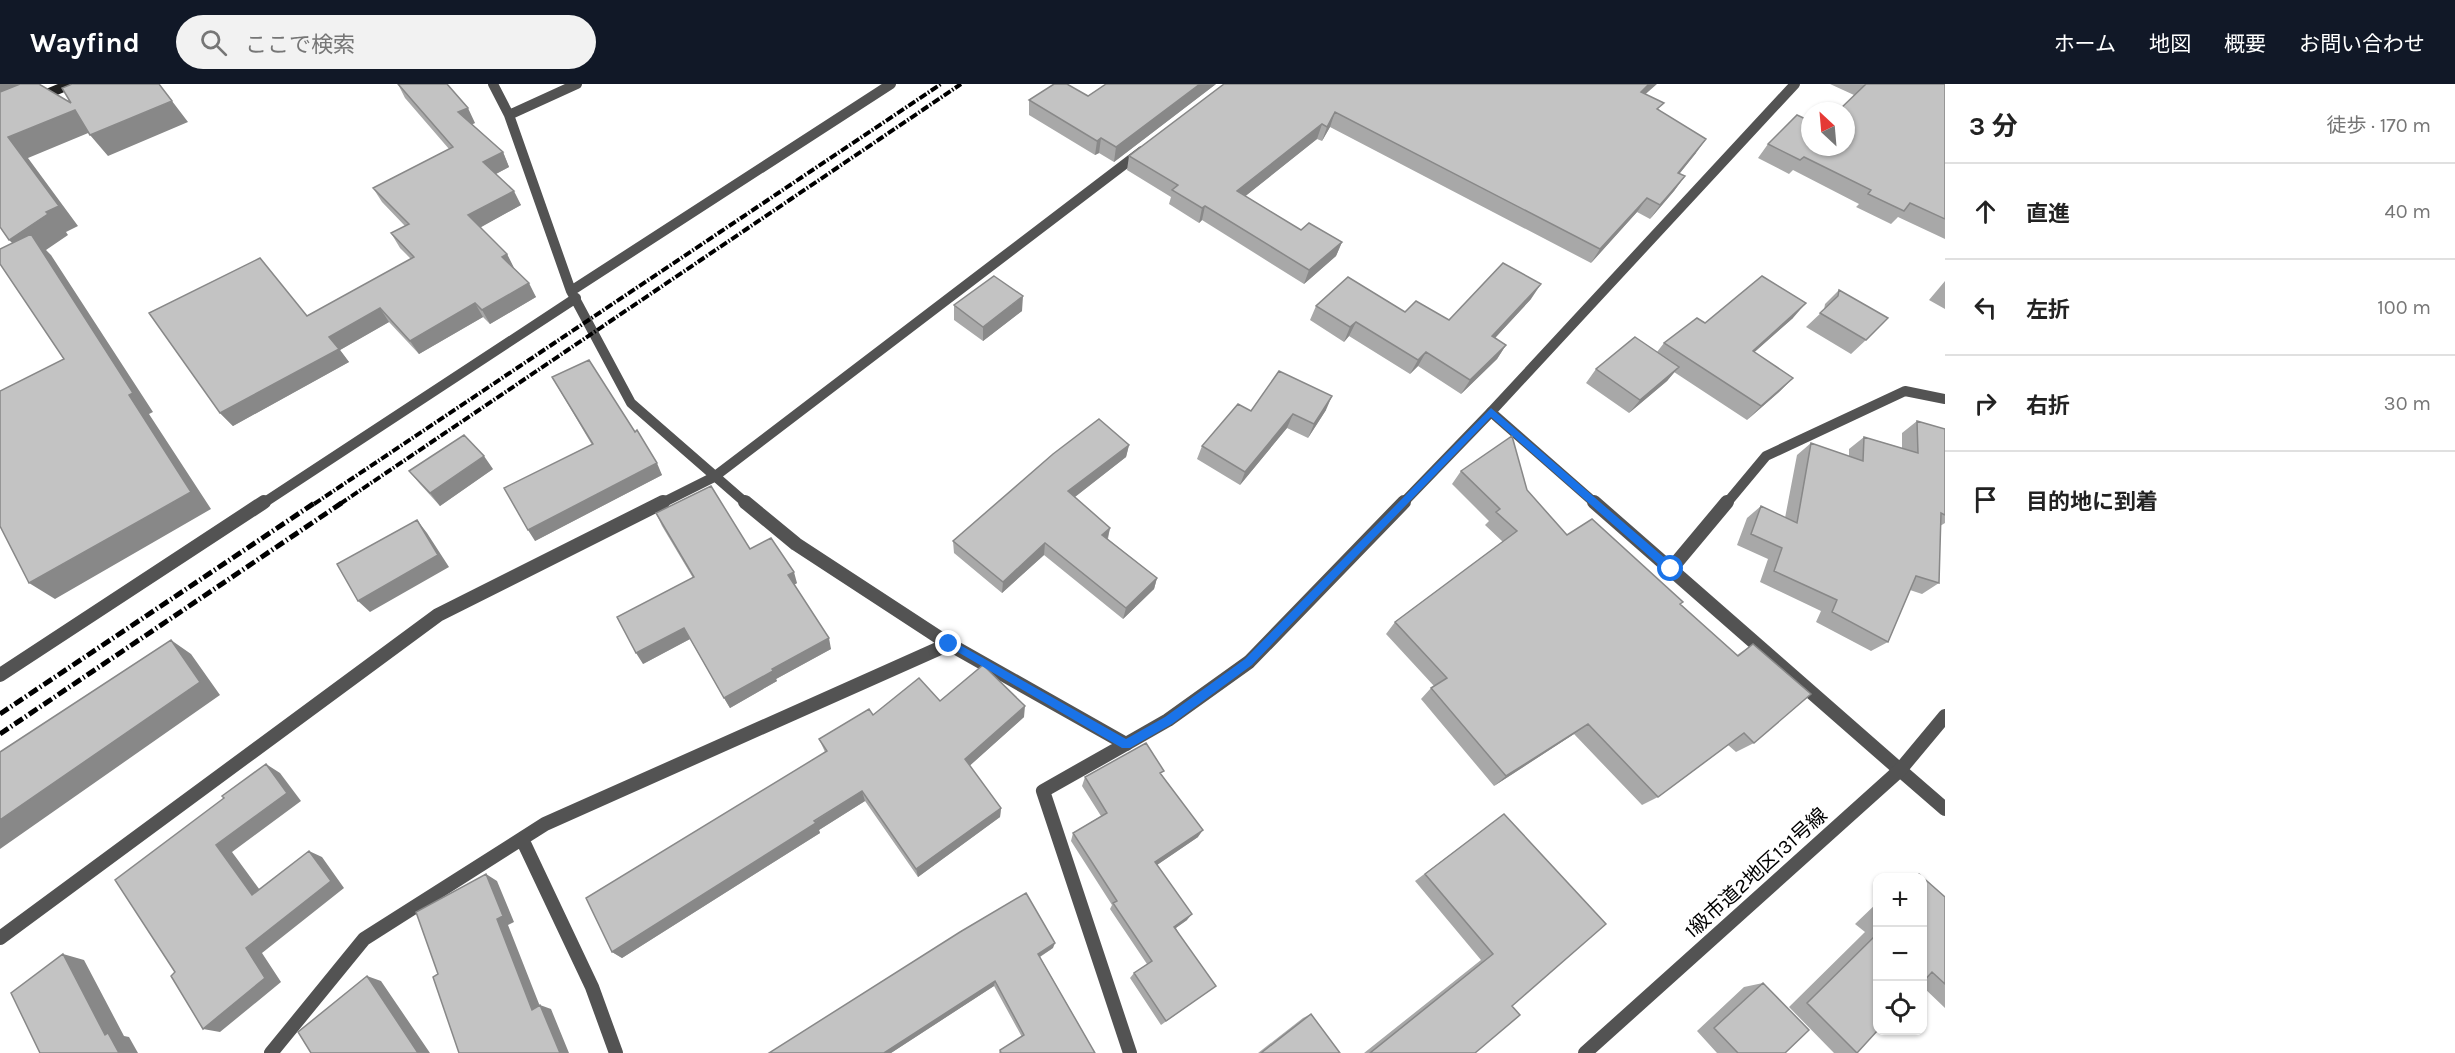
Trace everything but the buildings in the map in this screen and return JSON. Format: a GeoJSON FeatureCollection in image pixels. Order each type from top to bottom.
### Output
{"type":"FeatureCollection","features":[{"type":"Feature","properties":{"kind":"main road"},"geometry":{"type":"LineString","coordinates":[[30,101],[71,84]]}},
{"type":"Feature","properties":{"kind":"street"},"geometry":{"type":"LineString","coordinates":[[493,84],[509,115],[574,295],[631,402],[714,477],[796,544],[949,644],[1126,744]]}},
{"type":"Feature","properties":{"kind":"street"},"geometry":{"type":"LineString","coordinates":[[509,115],[577,84]]}},
{"type":"Feature","properties":{"kind":"street"},"geometry":{"type":"LineString","coordinates":[[0,675],[891,84]]}},
{"type":"Feature","properties":{"kind":"street"},"geometry":{"type":"LineString","coordinates":[[1130,1053],[1043,791],[1168,720],[1249,662],[1491,412],[1795,84]]}},
{"type":"Feature","properties":{"kind":"street"},"geometry":{"type":"LineString","coordinates":[[0,938],[438,615],[714,477],[1155,141]]}},
{"type":"Feature","properties":{"kind":"street"},"geometry":{"type":"LineString","coordinates":[[1671,569],[1766,456],[1905,391],[1945,399]]}},
{"type":"Feature","properties":{"kind":"street"},"geometry":{"type":"LineString","coordinates":[[1491,412],[1945,809]]}},
{"type":"Feature","properties":{"kind":"street"},"geometry":{"type":"LineString","coordinates":[[271,1053],[364,939],[545,824],[949,644]]}},
{"type":"Feature","properties":{"kind":"street","name":"1級市道2地区131号線"},"geometry":{"type":"LineString","coordinates":[[1585,1053],[1900,770],[1945,716]]}},
{"type":"Feature","properties":{"kind":"street"},"geometry":{"type":"LineString","coordinates":[[522,839],[592,987],[616,1053]]}},
{"type":"Feature","properties":{"kind":"railway"},"geometry":{"type":"LineString","coordinates":[[314,504],[941,84]]}},
{"type":"Feature","properties":{"kind":"railway"},"geometry":{"type":"LineString","coordinates":[[340,504],[961,84]]}},
{"type":"Feature","properties":{"kind":"railway"},"geometry":{"type":"LineString","coordinates":[[0,714],[316,502]]}},
{"type":"Feature","properties":{"kind":"railway"},"geometry":{"type":"LineString","coordinates":[[0,734],[343,502]]}},
{"type":"Feature","properties":{"kind":"route"},"geometry":{"type":"LineString","coordinates":[[949,644],[1126,744],[1168,720],[1249,662],[1491,412],[1671,569]]}}]}
